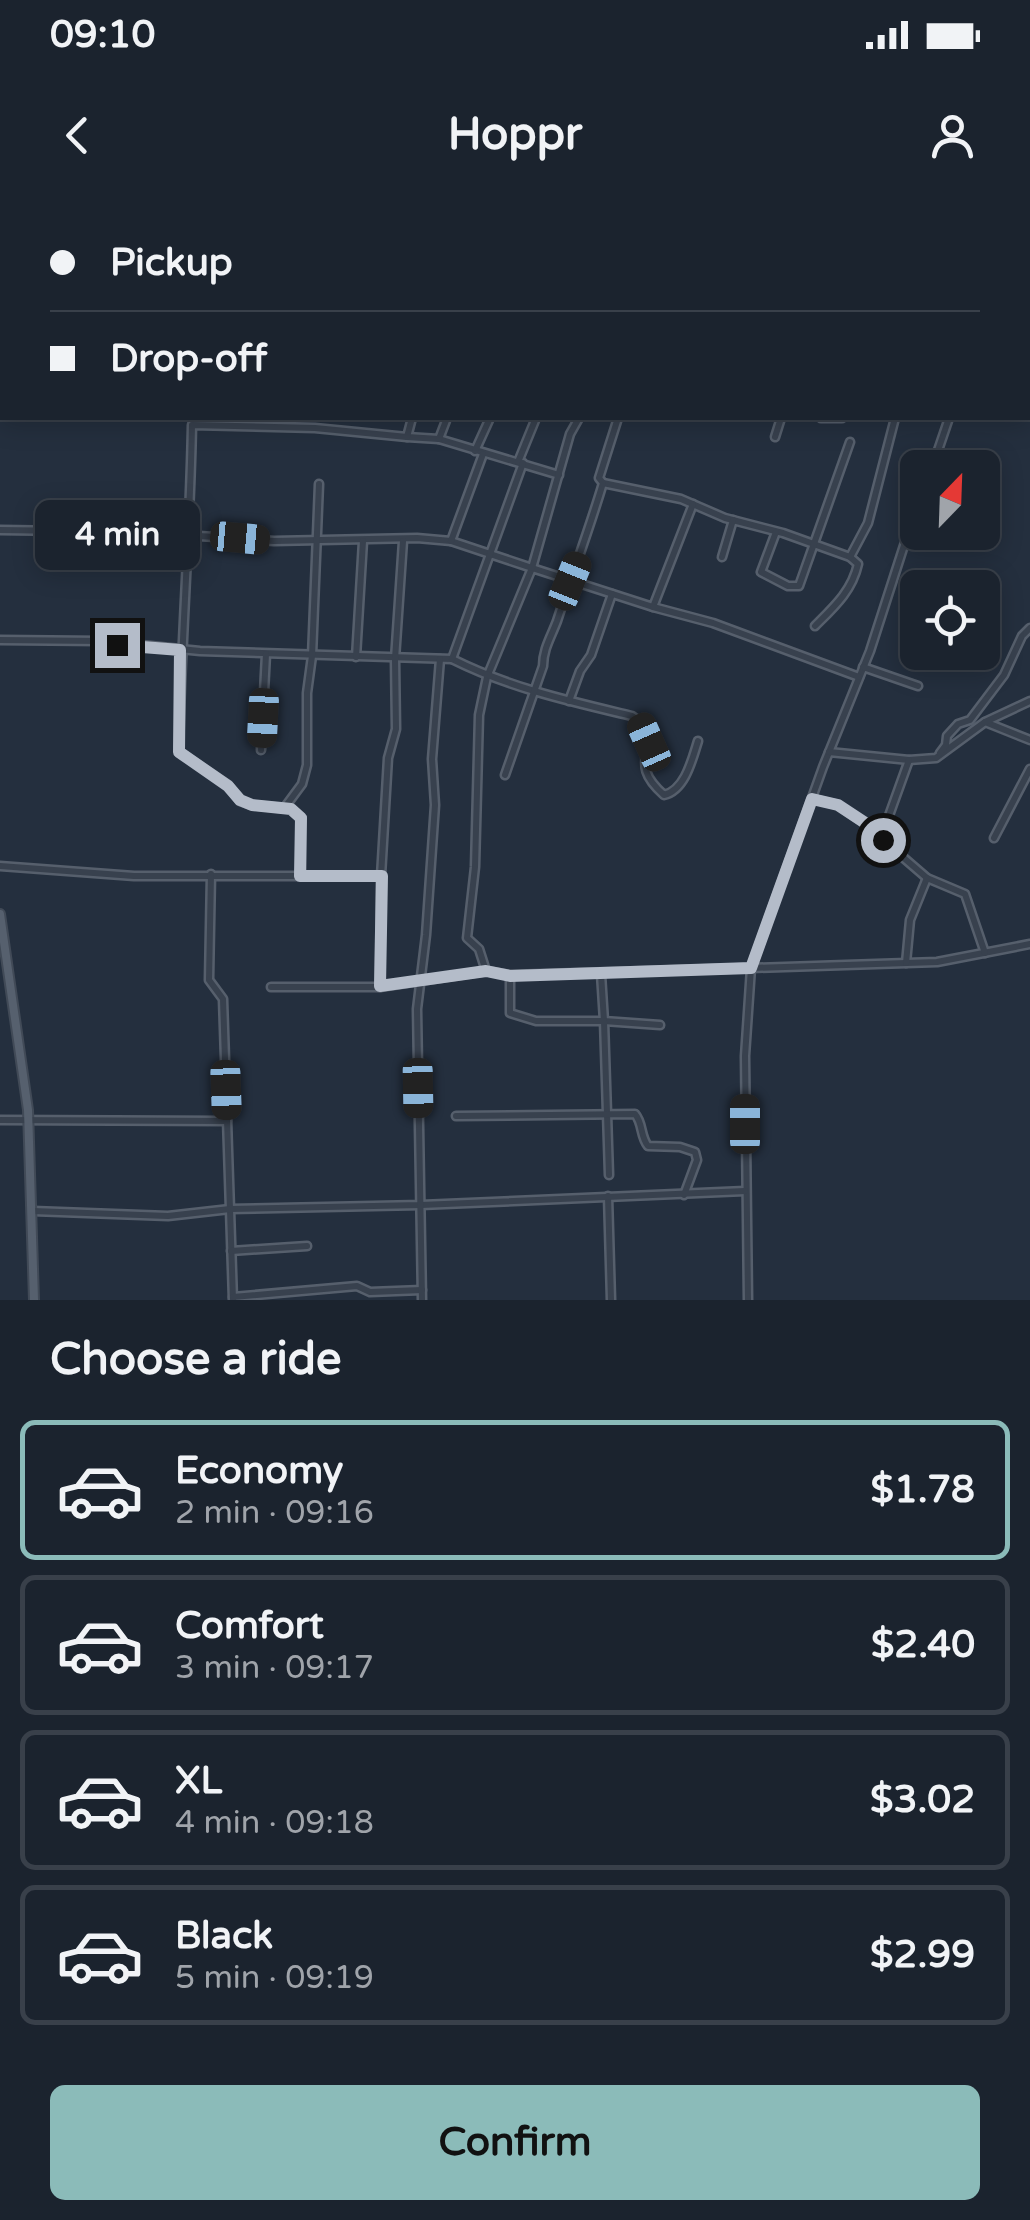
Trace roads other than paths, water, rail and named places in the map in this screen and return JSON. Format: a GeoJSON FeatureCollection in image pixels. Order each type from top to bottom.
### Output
{"type":"FeatureCollection","features":[{"type":"Feature","properties":{"kind":"main road"},"geometry":{"type":"LineString","coordinates":[[0,914],[29,1122],[34,1300]]}},
{"type":"Feature","properties":{"kind":"street"},"geometry":{"type":"LineString","coordinates":[[407,437],[411,420]]}},
{"type":"Feature","properties":{"kind":"street"},"geometry":{"type":"LineString","coordinates":[[439,440],[446,420]]}},
{"type":"Feature","properties":{"kind":"street"},"geometry":{"type":"LineString","coordinates":[[451,541],[489,420]]}},
{"type":"Feature","properties":{"kind":"street"},"geometry":{"type":"LineString","coordinates":[[452,659],[535,420]]}},
{"type":"Feature","properties":{"kind":"street"},"geometry":{"type":"LineString","coordinates":[[486,971],[478,948],[468,938],[475,867],[479,715],[487,677],[532,568],[577,420]]}},
{"type":"Feature","properties":{"kind":"street"},"geometry":{"type":"LineString","coordinates":[[617,420],[599,478],[603,483],[693,504],[850,557],[858,564],[840,602],[816,626]]}},
{"type":"Feature","properties":{"kind":"street"},"geometry":{"type":"LineString","coordinates":[[775,438],[781,420]]}},
{"type":"Feature","properties":{"kind":"street"},"geometry":{"type":"LineString","coordinates":[[850,557],[868,523],[894,420]]}},
{"type":"Feature","properties":{"kind":"street"},"geometry":{"type":"LineString","coordinates":[[938,450],[948,420]]}},
{"type":"Feature","properties":{"kind":"street"},"geometry":{"type":"LineString","coordinates":[[300,876],[301,818],[285,807],[252,805],[240,800],[228,786],[179,752],[180,650],[190,534],[192,425],[315,428],[439,440],[559,475]]}},
{"type":"Feature","properties":{"kind":"street"},"geometry":{"type":"LineString","coordinates":[[776,532],[761,572],[788,586],[798,586],[850,442]]}},
{"type":"Feature","properties":{"kind":"street"},"geometry":{"type":"LineString","coordinates":[[505,775],[603,483]]}},
{"type":"Feature","properties":{"kind":"street"},"geometry":{"type":"LineString","coordinates":[[285,807],[302,784],[307,765],[307,693],[319,484]]}},
{"type":"Feature","properties":{"kind":"street"},"geometry":{"type":"LineString","coordinates":[[653,607],[693,504]]}},
{"type":"Feature","properties":{"kind":"street"},"geometry":{"type":"LineString","coordinates":[[722,558],[733,520]]}},
{"type":"Feature","properties":{"kind":"street"},"geometry":{"type":"LineString","coordinates":[[0,530],[318,541],[451,541],[713,623],[859,677]]}},
{"type":"Feature","properties":{"kind":"street"},"geometry":{"type":"LineString","coordinates":[[356,658],[363,541]]}},
{"type":"Feature","properties":{"kind":"street"},"geometry":{"type":"LineString","coordinates":[[380,986],[388,758],[396,729],[403,541]]}},
{"type":"Feature","properties":{"kind":"street"},"geometry":{"type":"LineString","coordinates":[[748,1300],[745,1056],[751,968],[863,668],[902,550]]}},
{"type":"Feature","properties":{"kind":"street"},"geometry":{"type":"LineString","coordinates":[[570,701],[612,594]]}},
{"type":"Feature","properties":{"kind":"street"},"geometry":{"type":"LineString","coordinates":[[936,758],[947,736],[982,706],[1030,628]]}},
{"type":"Feature","properties":{"kind":"street"},"geometry":{"type":"LineString","coordinates":[[0,640],[101,642],[180,650],[356,658],[452,659],[487,677],[531,692],[632,716],[639,721],[649,742],[643,760],[646,779],[664,796],[674,792],[689,770],[698,740]]}},
{"type":"Feature","properties":{"kind":"street"},"geometry":{"type":"LineString","coordinates":[[261,750],[266,654]]}},
{"type":"Feature","properties":{"kind":"street"},"geometry":{"type":"LineString","coordinates":[[422,1300],[417,1009],[435,805],[432,760],[440,659]]}},
{"type":"Feature","properties":{"kind":"street"},"geometry":{"type":"LineString","coordinates":[[863,668],[918,686]]}},
{"type":"Feature","properties":{"kind":"street"},"geometry":{"type":"LineString","coordinates":[[829,752],[909,760],[936,758],[984,722],[1030,700]]}},
{"type":"Feature","properties":{"kind":"street"},"geometry":{"type":"LineString","coordinates":[[984,722],[1030,740]]}},
{"type":"Feature","properties":{"kind":"street"},"geometry":{"type":"LineString","coordinates":[[882,834],[909,760]]}},
{"type":"Feature","properties":{"kind":"street"},"geometry":{"type":"LineString","coordinates":[[994,838],[1030,769]]}},
{"type":"Feature","properties":{"kind":"street"},"geometry":{"type":"LineString","coordinates":[[812,799],[838,805],[882,834],[911,867],[965,894],[985,952]]}},
{"type":"Feature","properties":{"kind":"street"},"geometry":{"type":"LineString","coordinates":[[0,866],[134,876],[382,876]]}},
{"type":"Feature","properties":{"kind":"street"},"geometry":{"type":"LineString","coordinates":[[211,874],[209,980],[222,998],[233,1298],[356,1286],[370,1292],[422,1290]]}},
{"type":"Feature","properties":{"kind":"street"},"geometry":{"type":"LineString","coordinates":[[906,963],[910,920],[928,878]]}},
{"type":"Feature","properties":{"kind":"street"},"geometry":{"type":"LineString","coordinates":[[271,987],[380,986],[486,971],[510,976],[937,962],[1030,944]]}},
{"type":"Feature","properties":{"kind":"street"},"geometry":{"type":"LineString","coordinates":[[601,974],[609,1175]]}},
{"type":"Feature","properties":{"kind":"street"},"geometry":{"type":"LineString","coordinates":[[510,976],[510,1013],[536,1021],[660,1026]]}},
{"type":"Feature","properties":{"kind":"street"},"geometry":{"type":"LineString","coordinates":[[456,1116],[635,1114],[639,1117],[640,1137],[648,1146],[695,1152],[697,1160],[684,1194]]}},
{"type":"Feature","properties":{"kind":"street"},"geometry":{"type":"LineString","coordinates":[[0,1120],[227,1120]]}},
{"type":"Feature","properties":{"kind":"street"},"geometry":{"type":"LineString","coordinates":[[33,1210],[168,1216],[230,1209],[745,1192]]}},
{"type":"Feature","properties":{"kind":"street"},"geometry":{"type":"LineString","coordinates":[[608,1196],[611,1300]]}},
{"type":"Feature","properties":{"kind":"street"},"geometry":{"type":"LineString","coordinates":[[231,1250],[307,1246]]}}]}
